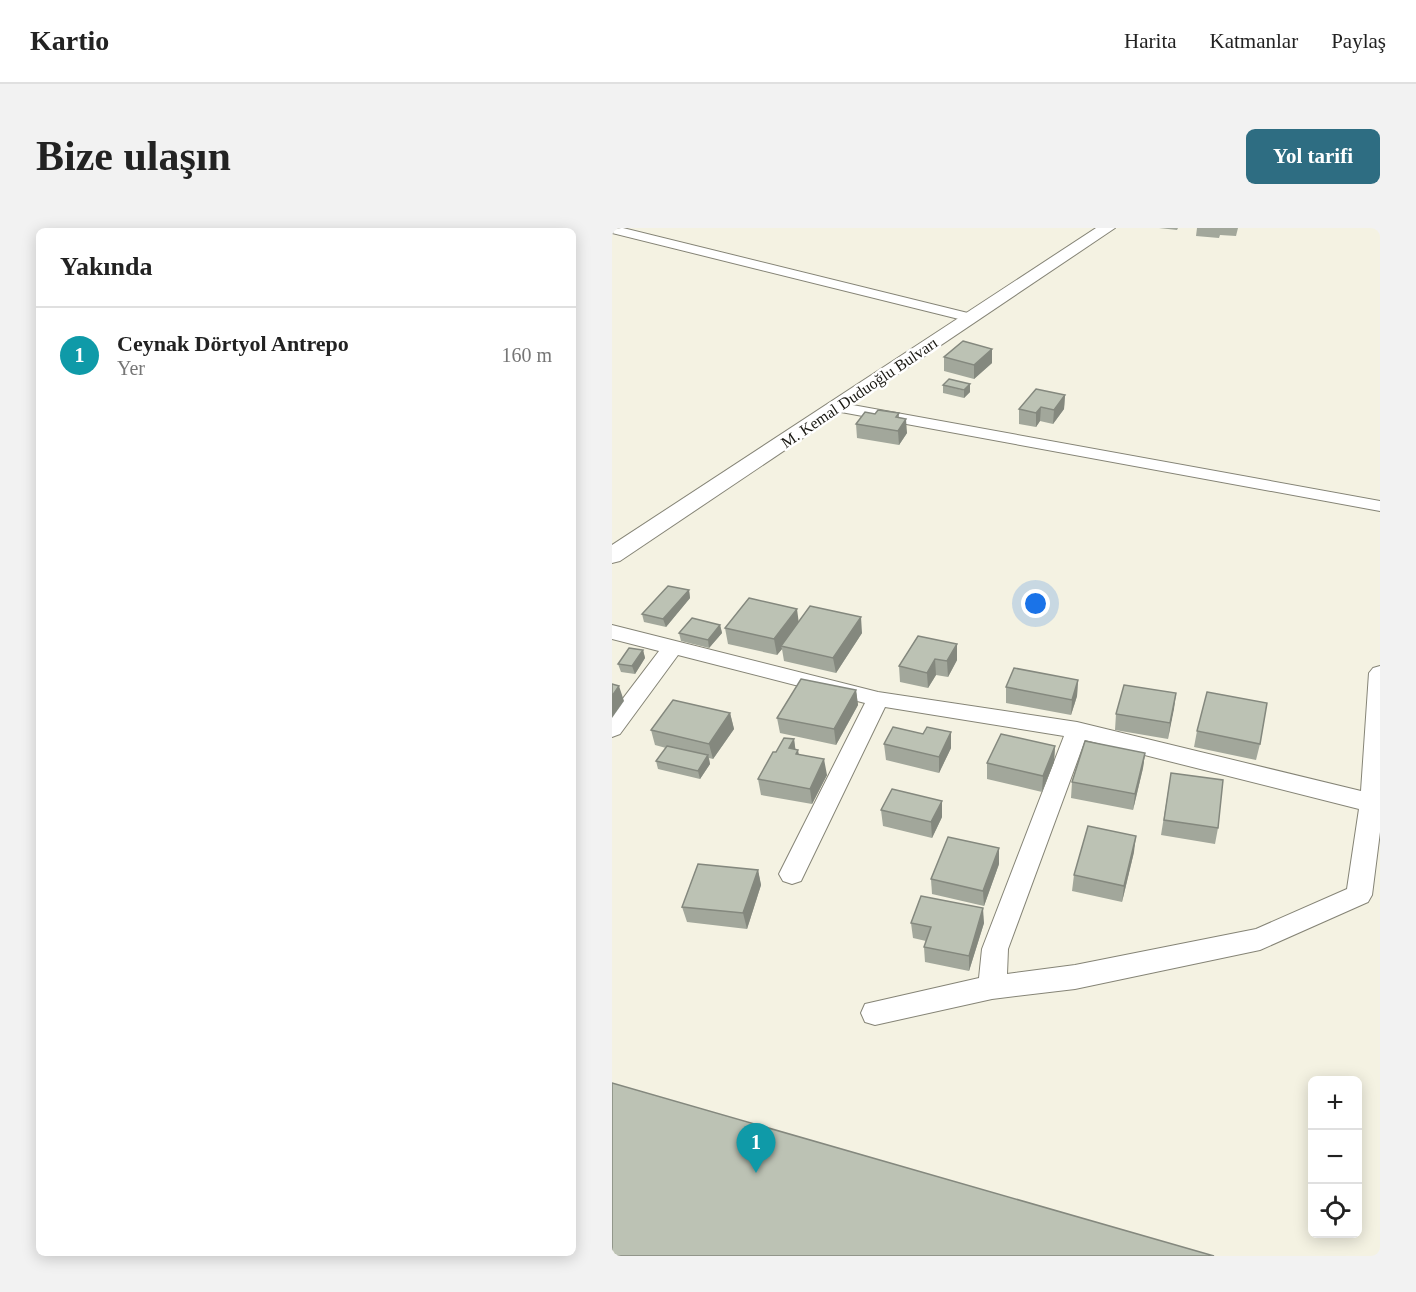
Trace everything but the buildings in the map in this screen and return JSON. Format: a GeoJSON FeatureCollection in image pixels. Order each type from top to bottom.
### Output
{"type":"FeatureCollection","features":[{"type":"Feature","properties":{"kind":"street","name":"M. Kemal Duduoğlu Bulvarı"},"geometry":{"type":"LineString","coordinates":[[612,556],[1107,228]]}},
{"type":"Feature","properties":{"kind":"street"},"geometry":{"type":"LineString","coordinates":[[612,229],[971,318]]}},
{"type":"Feature","properties":{"kind":"street"},"geometry":{"type":"LineString","coordinates":[[836,407],[1380,506]]}},
{"type":"Feature","properties":{"kind":"street"},"geometry":{"type":"LineString","coordinates":[[612,632],[878,699],[1077,730],[1372,803]]}},
{"type":"Feature","properties":{"kind":"street"},"geometry":{"type":"LineString","coordinates":[[612,729],[672,648]]}},
{"type":"Feature","properties":{"kind":"street"},"geometry":{"type":"LineString","coordinates":[[875,1013],[992,987],[1075,977],[1260,939],[1359,895],[1372,803],[1380,673]]}},
{"type":"Feature","properties":{"kind":"street"},"geometry":{"type":"LineString","coordinates":[[792,874],[878,699]]}},
{"type":"Feature","properties":{"kind":"street"},"geometry":{"type":"LineString","coordinates":[[992,987],[995,949],[1077,730]]}},
{"type":"Feature","properties":{"kind":"place","name":"Ceynak Dörtyol Antrepo"},"geometry":{"type":"Point","coordinates":[756,1173]}}]}
